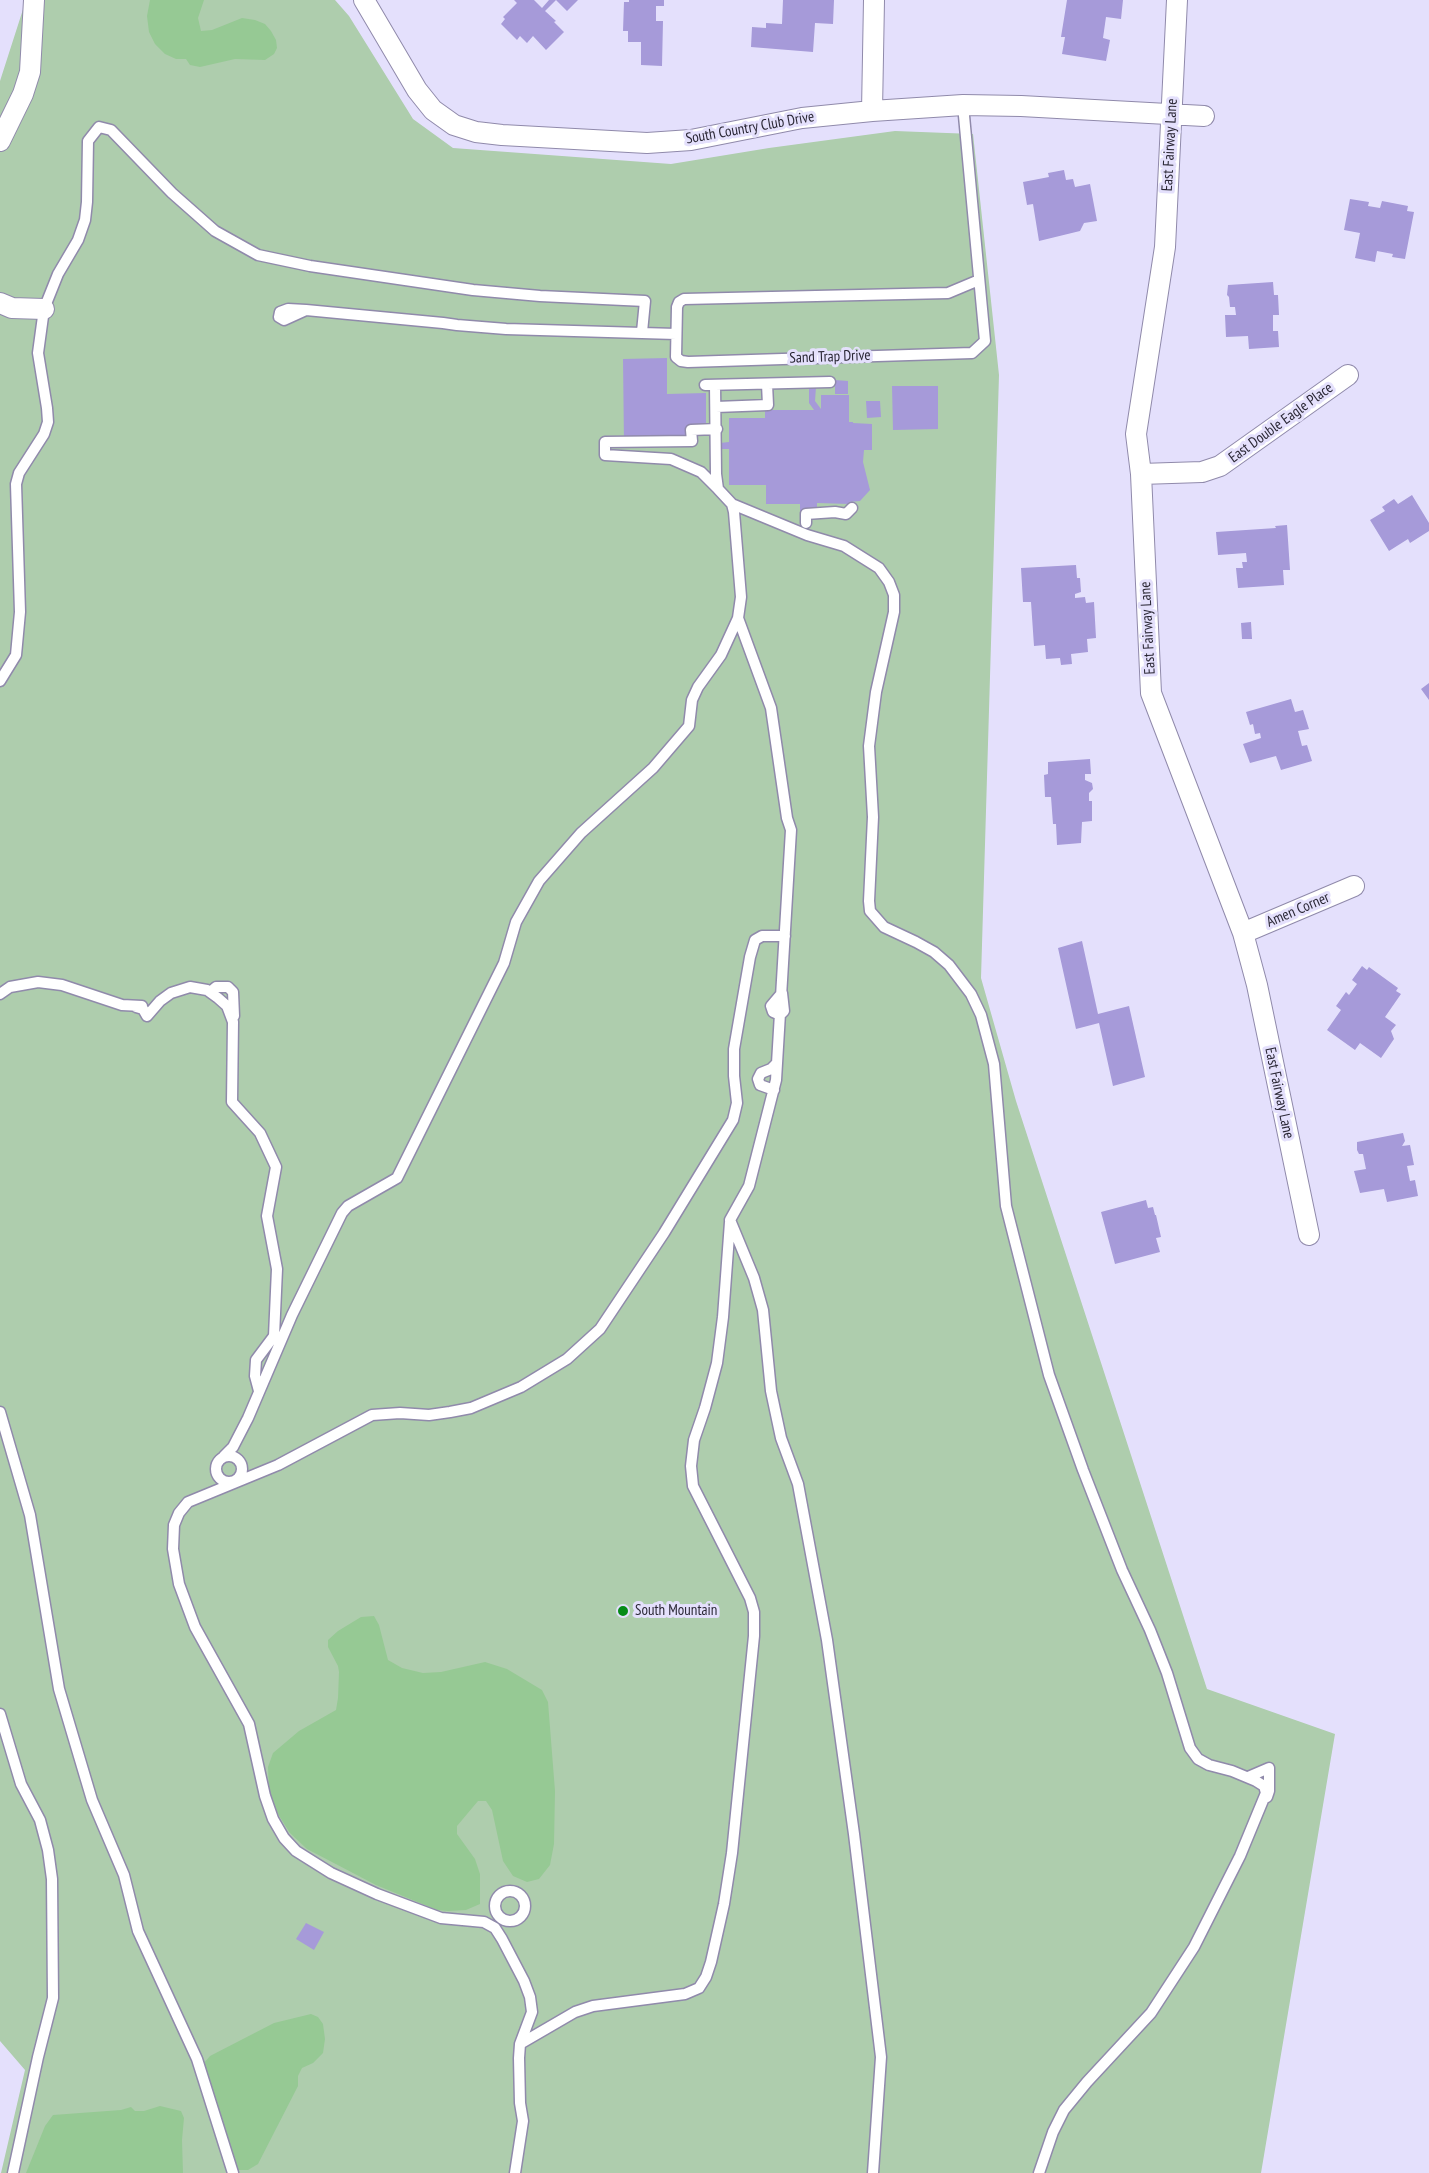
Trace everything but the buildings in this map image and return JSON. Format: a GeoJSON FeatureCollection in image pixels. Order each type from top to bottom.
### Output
{"type":"FeatureCollection","features":[{"type":"Feature","properties":{"kind":"street"},"geometry":{"type":"LineString","coordinates":[[0,141],[23,94],[30,72],[34,0]]}},
{"type":"Feature","properties":{"kind":"street","name":"South Country Club Drive"},"geometry":{"type":"LineString","coordinates":[[364,0],[417,90],[433,110],[454,125],[476,132],[646,143],[691,140],[802,118],[963,105],[1204,116]]}},
{"type":"Feature","properties":{"kind":"street"},"geometry":{"type":"LineString","coordinates":[[872,111],[874,0]]}},
{"type":"Feature","properties":{"kind":"street","name":"East Fairway Lane"},"geometry":{"type":"LineString","coordinates":[[1177,0],[1165,247],[1136,434],[1141,474],[1151,693],[1243,933],[1257,985],[1309,1235]]}},
{"type":"Feature","properties":{"kind":"street"},"geometry":{"type":"LineString","coordinates":[[0,303],[12,308],[44,309]]}},
{"type":"Feature","properties":{"kind":"street","name":"East Double Eagle Place"},"geometry":{"type":"LineString","coordinates":[[1141,474],[1202,472],[1220,466],[1348,375]]}},
{"type":"Feature","properties":{"kind":"street","name":"Amen Corner"},"geometry":{"type":"LineString","coordinates":[[1243,933],[1354,886]]}},
{"type":"Feature","properties":{"kind":"lane","name":"Sand Trap Drive"},"geometry":{"type":"LineString","coordinates":[[676,334],[676,357],[688,362],[972,353],[985,341],[963,105]]}},
{"type":"Feature","properties":{"kind":"lane"},"geometry":{"type":"LineString","coordinates":[[0,681],[16,654],[20,612],[16,484],[19,473],[44,434],[48,422],[38,353],[44,309],[54,283],[78,240],[85,220],[88,141],[99,127],[111,130],[172,193],[215,231],[258,255],[310,266],[473,290],[645,301],[642,332]]}},
{"type":"Feature","properties":{"kind":"lane"},"geometry":{"type":"LineString","coordinates":[[306,310],[457,325],[676,334],[677,307],[684,299],[948,292],[979,280]]}},
{"type":"Feature","properties":{"kind":"lane"},"geometry":{"type":"LineString","coordinates":[[718,489],[716,407],[710,385],[830,382]]}},
{"type":"Feature","properties":{"kind":"lane"},"geometry":{"type":"LineString","coordinates":[[748,384],[748,406]]}},
{"type":"Feature","properties":{"kind":"lane"},"geometry":{"type":"LineString","coordinates":[[716,407],[768,405],[767,384]]}},
{"type":"Feature","properties":{"kind":"lane"},"geometry":{"type":"LineString","coordinates":[[717,429],[691,430],[692,441],[605,442],[605,455],[671,459],[701,472],[732,504],[793,529],[844,546],[879,568],[889,582],[894,595],[894,612],[876,692],[869,746],[873,817],[870,911],[884,927],[934,952],[949,965],[971,994],[981,1015],[994,1064],[1006,1206],[1036,1328],[1060,1404],[1122,1570],[1167,1673],[1190,1748],[1198,1759],[1209,1766],[1232,1771],[1264,1786],[1265,1800]]}},
{"type":"Feature","properties":{"kind":"lane"},"geometry":{"type":"LineString","coordinates":[[260,1374],[274,1355],[342,1213],[348,1206],[397,1178],[504,963],[516,922],[539,881],[581,833],[654,768],[689,726],[692,700],[698,687],[721,655],[738,618],[741,597],[732,504]]}},
{"type":"Feature","properties":{"kind":"lane"},"geometry":{"type":"LineString","coordinates":[[806,523],[806,514],[835,512],[846,514],[852,508]]}},
{"type":"Feature","properties":{"kind":"lane"},"geometry":{"type":"LineString","coordinates":[[793,529],[800,523],[809,522],[815,528],[817,538]]}},
{"type":"Feature","properties":{"kind":"lane"},"geometry":{"type":"LineString","coordinates":[[520,2044],[575,2012],[593,2006],[686,1994],[699,1988],[711,1962],[732,1853],[754,1636],[753,1612],[750,1598],[693,1486],[691,1466],[694,1440],[717,1364],[730,1220],[749,1186],[774,1090],[791,830],[771,708],[738,618]]}},
{"type":"Feature","properties":{"kind":"lane"},"geometry":{"type":"LineString","coordinates":[[497,1913],[493,1920],[484,1922],[441,1918],[377,1894],[332,1873],[296,1851],[284,1838],[273,1819],[265,1796],[249,1724],[195,1627],[179,1584],[173,1549],[174,1525],[179,1513],[188,1502],[245,1473],[278,1465],[372,1415],[400,1413],[429,1415],[450,1412],[471,1408],[521,1387],[567,1359],[600,1329],[664,1233],[733,1120],[737,1103],[734,1049],[750,957],[755,940],[762,936],[785,936]]}},
{"type":"Feature","properties":{"kind":"lane"},"geometry":{"type":"LineString","coordinates":[[0,994],[9,987],[38,982],[62,985],[122,1005],[143,1009],[147,1016],[160,1001],[171,993],[190,987],[210,992],[227,1006],[233,1022],[232,1102],[260,1133],[276,1167],[267,1216],[277,1269],[274,1336],[256,1360],[260,1374],[260,1389]]}},
{"type":"Feature","properties":{"kind":"lane"},"geometry":{"type":"LineString","coordinates":[[774,1090],[760,1085],[758,1079],[761,1073],[771,1069],[777,1063]]}},
{"type":"Feature","properties":{"kind":"lane"},"geometry":{"type":"LineString","coordinates":[[730,1220],[754,1278],[763,1310],[771,1391],[781,1438],[798,1484],[827,1640],[853,1822],[881,2057],[873,2173]]}},
{"type":"Feature","properties":{"kind":"lane"},"geometry":{"type":"LineString","coordinates":[[726,1262],[747,1261]]}},
{"type":"Feature","properties":{"kind":"lane"},"geometry":{"type":"LineString","coordinates":[[211,1492],[216,1481],[218,1462],[230,1453],[260,1389],[269,1378],[274,1355]]}},
{"type":"Feature","properties":{"kind":"lane"},"geometry":{"type":"LineString","coordinates":[[0,1413],[30,1515],[59,1689],[92,1800],[124,1875],[138,1931],[197,2059],[233,2173]]}},
{"type":"Feature","properties":{"kind":"lane"},"geometry":{"type":"LineString","coordinates":[[230,1453],[240,1460],[245,1473]]}},
{"type":"Feature","properties":{"kind":"lane"},"geometry":{"type":"LineString","coordinates":[[216,1471],[224,1481],[233,1482],[245,1473]]}},
{"type":"Feature","properties":{"kind":"lane"},"geometry":{"type":"LineString","coordinates":[[0,1714],[21,1784],[40,1820],[48,1850],[52,1879],[53,1998],[13,2173]]}},
{"type":"Feature","properties":{"kind":"lane"},"geometry":{"type":"LineString","coordinates":[[1039,2173],[1053,2132],[1064,2110],[1151,2013],[1194,1947],[1240,1856],[1269,1791],[1269,1768],[1248,1777]]}},
{"type":"Feature","properties":{"kind":"lane"},"geometry":{"type":"LineString","coordinates":[[498,1933],[501,1925],[518,1918],[524,1911],[525,1902],[520,1894],[510,1890],[500,1894],[495,1903],[497,1913],[505,1920],[509,1920]]}},
{"type":"Feature","properties":{"kind":"lane"},"geometry":{"type":"LineString","coordinates":[[484,1922],[495,1928],[524,1981],[530,1997],[532,2012],[520,2044],[520,2103],[523,2121],[520,2144],[512,2171]]}},
{"type":"Feature","properties":{"kind":"lane"},"geometry":{"type":"LineString","coordinates":[[528,2024],[527,2033],[531,2035],[544,2030]]}},
{"type":"Feature","properties":{"kind":"shaded area"},"geometry":{"type":"Polygon","coordinates":[[[26,0],[335,0],[349,16],[413,119],[453,148],[671,164],[895,131],[973,134],[999,375],[981,978],[1016,1101],[1207,1689],[1335,1734],[1261,2173],[1,2173],[25,2070],[0,2041],[0,81],[26,0]]]}},
{"type":"Feature","properties":{"kind":"shaded area"},"geometry":{"type":"Polygon","coordinates":[[[150,0],[204,0],[198,18],[201,31],[212,30],[242,18],[255,20],[265,24],[271,31],[277,48],[274,54],[265,60],[235,59],[200,67],[190,65],[186,59],[176,59],[165,54],[155,44],[149,32],[147,16],[150,0]]]}},
{"type":"Feature","properties":{"kind":"shaded area"},"geometry":{"type":"Polygon","coordinates":[[[374,1616],[379,1625],[388,1660],[402,1668],[423,1673],[441,1672],[485,1662],[507,1669],[542,1690],[548,1702],[555,1791],[554,1844],[550,1865],[539,1879],[527,1882],[513,1876],[503,1861],[492,1810],[486,1801],[478,1801],[457,1826],[457,1834],[475,1859],[480,1874],[480,1904],[466,1910],[437,1910],[376,1885],[307,1849],[290,1833],[278,1814],[269,1793],[268,1767],[273,1753],[299,1731],[336,1710],[339,1672],[328,1647],[328,1640],[361,1617],[374,1616]]]}},
{"type":"Feature","properties":{"kind":"shaded area"},"geometry":{"type":"Polygon","coordinates":[[[311,2014],[318,2017],[323,2024],[325,2039],[323,2053],[313,2063],[302,2068],[298,2076],[298,2086],[258,2164],[248,2170],[238,2170],[204,2063],[210,2056],[274,2023],[311,2014]]]}},
{"type":"Feature","properties":{"kind":"shaded area"},"geometry":{"type":"Polygon","coordinates":[[[160,2106],[181,2111],[184,2118],[183,2173],[26,2173],[45,2126],[53,2115],[121,2110],[131,2107],[135,2111],[144,2111],[160,2106]]]}},
{"type":"Feature","properties":{"kind":"place","name":"South Mountain"},"geometry":{"type":"Point","coordinates":[623,1611]}}]}
